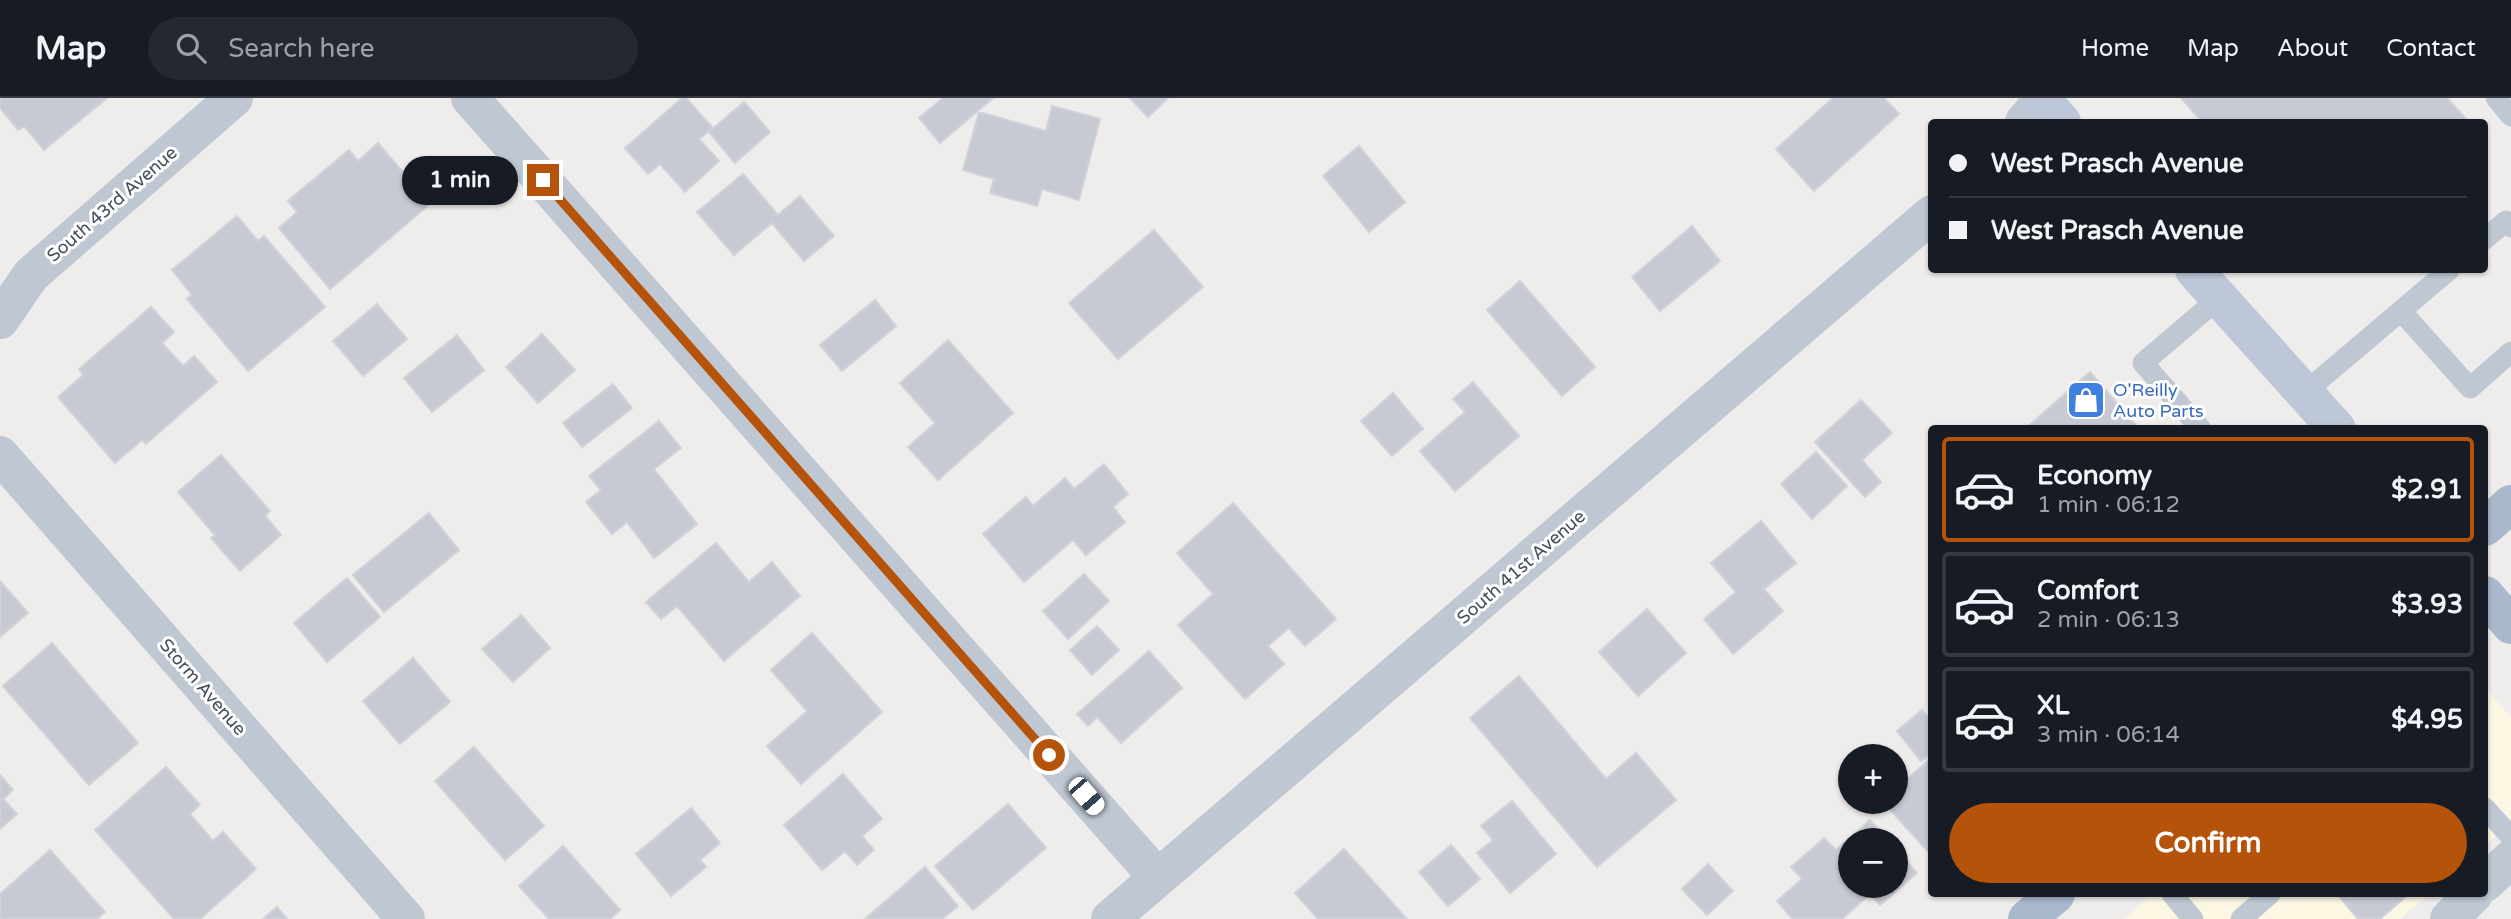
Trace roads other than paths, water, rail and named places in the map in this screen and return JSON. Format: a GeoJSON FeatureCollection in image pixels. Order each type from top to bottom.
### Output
{"type":"FeatureCollection","features":[{"type":"Feature","properties":{"kind":"main road"},"geometry":{"type":"LineString","coordinates":[[2197,273],[2332,425]]}},
{"type":"Feature","properties":{"kind":"main road"},"geometry":{"type":"LineString","coordinates":[[2488,524],[2511,504]]}},
{"type":"Feature","properties":{"kind":"main road"},"geometry":{"type":"LineString","coordinates":[[2488,598],[2511,625]]}},
{"type":"Feature","properties":{"kind":"main road"},"geometry":{"type":"LineString","coordinates":[[2027,919],[2053,897]]}},
{"type":"Feature","properties":{"kind":"street","name":"South 43rd Avenue"},"geometry":{"type":"LineString","coordinates":[[0,320],[30,275],[234,98]]}},
{"type":"Feature","properties":{"kind":"street"},"geometry":{"type":"LineString","coordinates":[[470,98],[1158,878]]}},
{"type":"Feature","properties":{"kind":"street","name":"South 41st Avenue"},"geometry":{"type":"LineString","coordinates":[[1110,919],[1928,217]]}},
{"type":"Feature","properties":{"kind":"street","name":"Storm Avenue"},"geometry":{"type":"LineString","coordinates":[[0,455],[406,919]]}},
{"type":"Feature","properties":{"kind":"street"},"geometry":{"type":"LineString","coordinates":[[2488,880],[2511,859]]}},
{"type":"Feature","properties":{"kind":"street"},"geometry":{"type":"LineString","coordinates":[[2449,919],[2471,897]]}},
{"type":"Feature","properties":{"kind":"lane"},"geometry":{"type":"LineString","coordinates":[[2496,98],[2511,116]]}},
{"type":"Feature","properties":{"kind":"lane"},"geometry":{"type":"LineString","coordinates":[[2488,236],[2506,221],[2511,227]]}},
{"type":"Feature","properties":{"kind":"lane"},"geometry":{"type":"LineString","coordinates":[[2304,393],[2445,273]]}},
{"type":"Feature","properties":{"kind":"lane"},"geometry":{"type":"LineString","coordinates":[[2197,425],[2143,363],[2219,298]]}},
{"type":"Feature","properties":{"kind":"lane"},"geometry":{"type":"LineString","coordinates":[[2401,310],[2470,388],[2511,352]]}},
{"type":"Feature","properties":{"kind":"lane"},"geometry":{"type":"LineString","coordinates":[[2488,811],[2511,837]]}},
{"type":"Feature","properties":{"kind":"lane"},"geometry":{"type":"LineString","coordinates":[[2175,897],[2193,919]]}},
{"type":"Feature","properties":{"kind":"lane"},"geometry":{"type":"LineString","coordinates":[[2241,919],[2267,897]]}},
{"type":"Feature","properties":{"kind":"place","name":"O'Reilly Auto Parts"},"geometry":{"type":"Point","coordinates":[2086,400]}}]}
